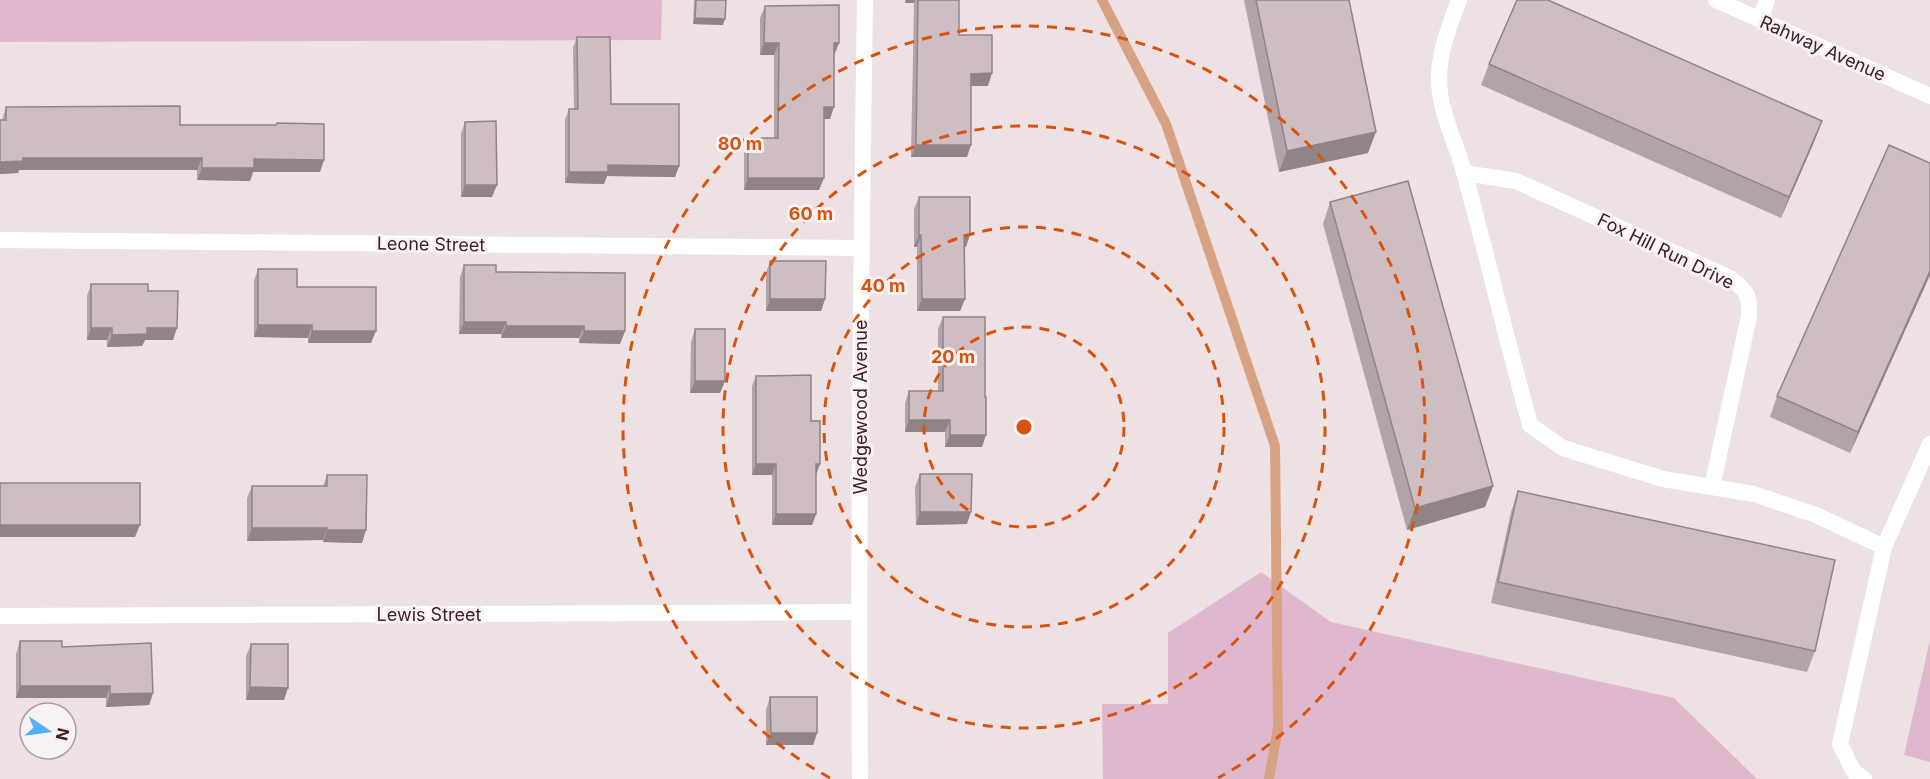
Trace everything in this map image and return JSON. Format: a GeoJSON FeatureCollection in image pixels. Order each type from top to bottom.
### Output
{"type":"FeatureCollection","features":[{"type":"Feature","properties":{"kind":"street","name":"Wedgewood Avenue"},"geometry":{"type":"LineString","coordinates":[[860,779],[861,249],[865,0]]}},
{"type":"Feature","properties":{"kind":"street"},"geometry":{"type":"LineString","coordinates":[[1459,0],[1444,43],[1439,75],[1440,97],[1464,172],[1530,425],[1563,448],[1664,479],[1754,494],[1816,515],[1884,547]]}},
{"type":"Feature","properties":{"kind":"street","name":"Rahway Avenue"},"geometry":{"type":"LineString","coordinates":[[1716,0],[1930,96]]}},
{"type":"Feature","properties":{"kind":"street"},"geometry":{"type":"LineString","coordinates":[[1760,20],[1767,0]]}},
{"type":"Feature","properties":{"kind":"street","name":"Fox Hill Run Drive"},"geometry":{"type":"LineString","coordinates":[[1464,172],[1516,181],[1730,278],[1743,288],[1750,300],[1749,316],[1712,487]]}},
{"type":"Feature","properties":{"kind":"street","name":"Leone Street"},"geometry":{"type":"LineString","coordinates":[[0,240],[861,249]]}},
{"type":"Feature","properties":{"kind":"street"},"geometry":{"type":"LineString","coordinates":[[1864,779],[1854,772],[1840,744],[1884,547],[1930,444]]}},
{"type":"Feature","properties":{"kind":"street","name":"Lewis Street"},"geometry":{"type":"LineString","coordinates":[[0,616],[859,612]]}},
{"type":"Feature","properties":{"kind":"shaded area"},"geometry":{"type":"Polygon","coordinates":[[[0,0],[662,0],[661,40],[0,42],[0,0]]]}},
{"type":"Feature","properties":{"kind":"shaded area"},"geometry":{"type":"Polygon","coordinates":[[[1261,572],[1331,622],[1674,698],[1757,779],[1103,779],[1102,704],[1168,704],[1168,633],[1261,572]]]}},
{"type":"Feature","properties":{"kind":"shaded area"},"geometry":{"type":"Polygon","coordinates":[[[1930,640],[1930,762],[1904,755],[1930,640]]]}},
{"type":"Feature","properties":{"kind":"building"},"geometry":{"type":"Polygon","coordinates":[[[696,0],[726,0],[725,19],[695,18],[696,0]]]}},
{"type":"Feature","properties":{"kind":"building"},"geometry":{"type":"Polygon","coordinates":[[[918,0],[959,0],[959,35],[992,35],[992,73],[971,74],[971,145],[916,145],[918,0]]]}},
{"type":"Feature","properties":{"kind":"building"},"geometry":{"type":"Polygon","coordinates":[[[1256,0],[1349,0],[1376,132],[1287,151],[1256,0]]]}},
{"type":"Feature","properties":{"kind":"building"},"geometry":{"type":"Polygon","coordinates":[[[1517,0],[1548,0],[1822,121],[1789,197],[1489,64],[1517,0]]]}},
{"type":"Feature","properties":{"kind":"building"},"geometry":{"type":"Polygon","coordinates":[[[839,5],[839,43],[834,43],[834,107],[824,107],[824,178],[748,178],[748,138],[778,138],[779,43],[764,43],[765,6],[839,5]]]}},
{"type":"Feature","properties":{"kind":"building"},"geometry":{"type":"Polygon","coordinates":[[[577,37],[610,37],[611,104],[679,104],[679,166],[608,165],[608,172],[569,172],[569,109],[578,109],[577,37]]]}},
{"type":"Feature","properties":{"kind":"building"},"geometry":{"type":"Polygon","coordinates":[[[180,106],[180,125],[324,124],[324,160],[254,159],[254,168],[202,168],[202,158],[23,158],[23,161],[0,162],[0,120],[6,120],[6,107],[180,106]]]}},
{"type":"Feature","properties":{"kind":"building"},"geometry":{"type":"Polygon","coordinates":[[[496,121],[497,185],[465,185],[465,122],[496,121]]]}},
{"type":"Feature","properties":{"kind":"building"},"geometry":{"type":"Polygon","coordinates":[[[1889,145],[1930,163],[1930,271],[1858,432],[1777,396],[1889,145]]]}},
{"type":"Feature","properties":{"kind":"building"},"geometry":{"type":"Polygon","coordinates":[[[1408,181],[1493,486],[1415,508],[1330,202],[1408,181]]]}},
{"type":"Feature","properties":{"kind":"building"},"geometry":{"type":"Polygon","coordinates":[[[919,197],[970,197],[970,235],[964,235],[965,299],[922,299],[919,197]]]}},
{"type":"Feature","properties":{"kind":"building"},"geometry":{"type":"Polygon","coordinates":[[[770,261],[826,261],[825,299],[770,299],[770,261]]]}},
{"type":"Feature","properties":{"kind":"building"},"geometry":{"type":"Polygon","coordinates":[[[464,265],[496,265],[496,272],[625,273],[625,331],[584,331],[584,326],[506,326],[506,322],[464,322],[464,265]]]}},
{"type":"Feature","properties":{"kind":"building"},"geometry":{"type":"Polygon","coordinates":[[[258,269],[297,269],[297,287],[376,287],[376,331],[312,331],[312,325],[258,325],[258,269]]]}},
{"type":"Feature","properties":{"kind":"building"},"geometry":{"type":"Polygon","coordinates":[[[91,284],[148,284],[148,291],[178,291],[177,328],[147,328],[147,334],[112,335],[112,328],[91,328],[91,284]]]}},
{"type":"Feature","properties":{"kind":"building"},"geometry":{"type":"Polygon","coordinates":[[[943,317],[985,317],[986,435],[950,435],[950,420],[909,420],[909,391],[943,391],[943,317]]]}},
{"type":"Feature","properties":{"kind":"building"},"geometry":{"type":"Polygon","coordinates":[[[695,329],[725,329],[725,381],[695,381],[695,329]]]}},
{"type":"Feature","properties":{"kind":"building"},"geometry":{"type":"Polygon","coordinates":[[[811,375],[811,421],[820,421],[820,464],[816,464],[816,514],[776,514],[776,464],[756,464],[756,376],[811,375]]]}},
{"type":"Feature","properties":{"kind":"building"},"geometry":{"type":"Polygon","coordinates":[[[920,474],[972,474],[971,512],[920,512],[920,474]]]}},
{"type":"Feature","properties":{"kind":"building"},"geometry":{"type":"Polygon","coordinates":[[[327,475],[367,475],[366,530],[252,528],[252,486],[327,486],[327,475]]]}},
{"type":"Feature","properties":{"kind":"building"},"geometry":{"type":"Polygon","coordinates":[[[0,483],[140,483],[140,525],[0,525],[0,483]]]}},
{"type":"Feature","properties":{"kind":"building"},"geometry":{"type":"Polygon","coordinates":[[[1518,491],[1835,560],[1815,651],[1498,582],[1518,491]]]}},
{"type":"Feature","properties":{"kind":"building"},"geometry":{"type":"Polygon","coordinates":[[[20,641],[62,641],[62,647],[151,643],[153,693],[110,694],[110,686],[20,686],[20,641]]]}},
{"type":"Feature","properties":{"kind":"building"},"geometry":{"type":"Polygon","coordinates":[[[251,644],[288,644],[288,688],[250,687],[251,644]]]}},
{"type":"Feature","properties":{"kind":"building"},"geometry":{"type":"Polygon","coordinates":[[[770,697],[817,697],[817,733],[771,733],[770,697]]]}},
{"type":"Feature","properties":{"kind":"waterway"},"geometry":{"type":"LineString","coordinates":[[1102,0],[1166,124],[1275,446],[1278,727],[1269,779]]}}]}
